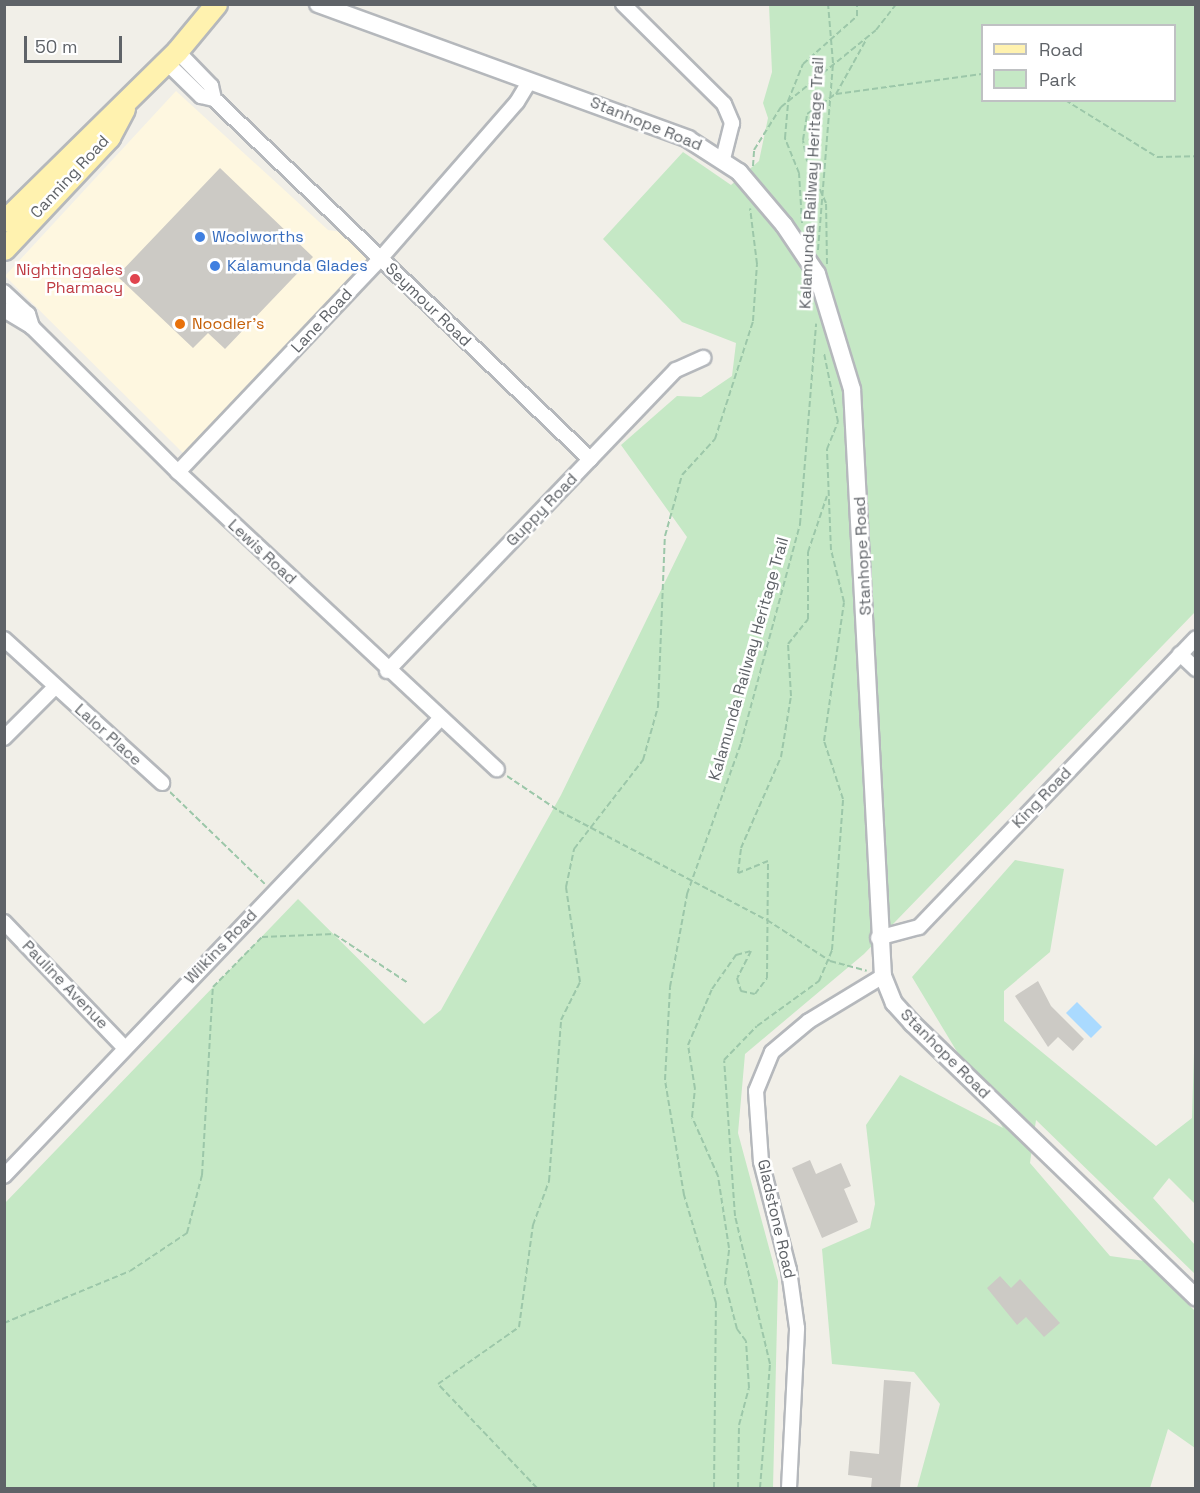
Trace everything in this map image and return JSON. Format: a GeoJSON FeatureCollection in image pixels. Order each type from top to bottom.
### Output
{"type":"FeatureCollection","features":[{"type":"Feature","properties":{"kind":"main road","name":"Canning Road"},"geometry":{"type":"LineString","coordinates":[[4,249],[9,223],[99,124],[129,100],[172,57],[216,4]]}},
{"type":"Feature","properties":{"kind":"street","name":"Stanhope Road"},"geometry":{"type":"LineString","coordinates":[[318,4],[529,82],[615,109],[723,158],[752,186],[817,274],[852,388],[871,691],[878,938],[883,976],[894,1003],[912,1023],[1196,1297]]}},
{"type":"Feature","properties":{"kind":"street"},"geometry":{"type":"LineString","coordinates":[[623,4],[724,104],[732,123],[723,158]]}},
{"type":"Feature","properties":{"kind":"street","name":"Seymour Road"},"geometry":{"type":"LineString","coordinates":[[172,57],[201,96],[214,99],[590,459]]}},
{"type":"Feature","properties":{"kind":"street","name":"Lane Road"},"geometry":{"type":"LineString","coordinates":[[178,472],[380,259],[529,82]]}},
{"type":"Feature","properties":{"kind":"street","name":"Lewis Road"},"geometry":{"type":"LineString","coordinates":[[4,292],[28,315],[32,327]]}},
{"type":"Feature","properties":{"kind":"street","name":"Lewis Road"},"geometry":{"type":"LineString","coordinates":[[4,310],[32,327],[178,472],[387,671],[439,720],[497,769]]}},
{"type":"Feature","properties":{"kind":"street","name":"Guppy Road"},"geometry":{"type":"LineString","coordinates":[[387,671],[676,370],[703,358]]}},
{"type":"Feature","properties":{"kind":"street","name":"King Road"},"geometry":{"type":"LineString","coordinates":[[878,938],[920,927],[1196,638]]}},
{"type":"Feature","properties":{"kind":"street","name":"Lalor Place"},"geometry":{"type":"LineString","coordinates":[[4,639],[162,783]]}},
{"type":"Feature","properties":{"kind":"street"},"geometry":{"type":"LineString","coordinates":[[1180,654],[1196,669]]}},
{"type":"Feature","properties":{"kind":"street"},"geometry":{"type":"LineString","coordinates":[[4,738],[55,687]]}},
{"type":"Feature","properties":{"kind":"street","name":"Wilkins Road"},"geometry":{"type":"LineString","coordinates":[[4,1176],[439,720]]}},
{"type":"Feature","properties":{"kind":"street","name":"Pauline Avenue"},"geometry":{"type":"LineString","coordinates":[[4,922],[125,1048]]}},
{"type":"Feature","properties":{"kind":"street","name":"Gladstone Road"},"geometry":{"type":"LineString","coordinates":[[789,1488],[797,1328],[789,1270],[761,1162],[756,1091],[772,1052],[809,1021],[883,976]]}},
{"type":"Feature","properties":{"kind":"path","name":"Kalamunda Railway Heritage Trail"},"geometry":{"type":"LineString","coordinates":[[817,274],[826,104],[833,63],[828,4]]}},
{"type":"Feature","properties":{"kind":"path"},"geometry":{"type":"LineString","coordinates":[[537,1488],[438,1384],[519,1327],[533,1225],[549,1181],[561,1020],[580,982],[566,887],[574,849],[643,760],[658,707],[665,536],[682,475],[715,439],[753,321],[757,264],[749,218],[754,150],[788,101],[803,64],[857,16],[857,4]]}},
{"type":"Feature","properties":{"kind":"path"},"geometry":{"type":"LineString","coordinates":[[824,291],[830,245],[822,195],[803,140],[807,114],[826,104],[836,94],[867,38],[896,4]]}},
{"type":"Feature","properties":{"kind":"path"},"geometry":{"type":"LineString","coordinates":[[802,226],[799,173],[785,138],[788,101],[867,38]]}},
{"type":"Feature","properties":{"kind":"path"},"geometry":{"type":"LineString","coordinates":[[836,94],[981,74]]}},
{"type":"Feature","properties":{"kind":"path"},"geometry":{"type":"LineString","coordinates":[[1068,102],[1157,157],[1196,156]]}},
{"type":"Feature","properties":{"kind":"path","name":"Kalamunda Railway Heritage Trail"},"geometry":{"type":"LineString","coordinates":[[714,1488],[716,1303],[684,1195],[665,1080],[670,987],[691,884],[741,743],[800,524],[816,321]]}},
{"type":"Feature","properties":{"kind":"path"},"geometry":{"type":"LineString","coordinates":[[760,1488],[770,1364],[735,1216],[724,1060],[757,1026],[819,981],[830,961],[843,799],[824,741],[844,602],[834,572],[827,495],[827,449],[838,422],[824,346]]}},
{"type":"Feature","properties":{"kind":"path"},"geometry":{"type":"LineString","coordinates":[[738,1488],[739,1425],[749,1388],[746,1341],[737,1329],[725,1283],[729,1248],[718,1176],[692,1117],[695,1089],[688,1045],[712,989],[741,951],[751,951],[738,978],[741,992],[754,994],[763,987],[768,861],[738,873],[741,848],[781,757],[791,696],[788,644],[808,619],[808,552],[827,495]]}},
{"type":"Feature","properties":{"kind":"path"},"geometry":{"type":"LineString","coordinates":[[497,769],[592,828],[691,884],[767,920],[830,961],[883,976]]}},
{"type":"Feature","properties":{"kind":"path"},"geometry":{"type":"LineString","coordinates":[[162,783],[274,893]]}},
{"type":"Feature","properties":{"kind":"path"},"geometry":{"type":"LineString","coordinates":[[4,1323],[130,1271],[187,1233],[202,1175],[213,987],[262,937],[334,934],[408,983]]}},
{"type":"Feature","properties":{"kind":"shaded area"},"geometry":{"type":"Polygon","coordinates":[[[176,91],[328,230],[342,232],[372,258],[184,454],[5,276],[176,91]]]}},
{"type":"Feature","properties":{"kind":"green space"},"geometry":{"type":"Polygon","coordinates":[[[769,5],[1195,5],[1195,612],[864,954],[745,1054],[738,1133],[778,1281],[773,1488],[5,1488],[4,1204],[298,899],[424,1024],[441,1010],[561,795],[687,537],[621,445],[677,396],[701,397],[732,376],[736,343],[682,322],[603,239],[683,152],[731,185],[759,161],[768,118],[763,103],[772,72],[769,5]]]}},
{"type":"Feature","properties":{"kind":"green space"},"geometry":{"type":"Polygon","coordinates":[[[1015,860],[1064,869],[1050,952],[1004,991],[1004,1021],[1156,1146],[1192,1118],[1195,1020],[1195,1204],[1169,1178],[1153,1198],[1195,1245],[1195,1274],[1036,1120],[1030,1163],[1110,1256],[1145,1261],[1195,1311],[1195,1448],[1168,1429],[1150,1488],[917,1488],[940,1404],[914,1372],[832,1364],[822,1249],[870,1228],[875,1204],[866,1125],[900,1075],[1003,1128],[912,977],[1015,860]]]}},
{"type":"Feature","properties":{"kind":"water"},"geometry":{"type":"Polygon","coordinates":[[[1077,1002],[1102,1027],[1091,1038],[1066,1013],[1077,1002]]]}},
{"type":"Feature","properties":{"kind":"building","name":"Kalamunda Glades"},"geometry":{"type":"Polygon","coordinates":[[[220,168],[313,257],[225,349],[208,333],[193,348],[117,276],[220,168]]]}},
{"type":"Feature","properties":{"kind":"building"},"geometry":{"type":"Polygon","coordinates":[[[1038,981],[1051,1006],[1084,1039],[1073,1051],[1058,1037],[1048,1047],[1015,996],[1038,981]]]}},
{"type":"Feature","properties":{"kind":"building"},"geometry":{"type":"Polygon","coordinates":[[[810,1160],[816,1174],[841,1163],[851,1186],[844,1189],[858,1222],[822,1238],[792,1168],[810,1160]]]}},
{"type":"Feature","properties":{"kind":"building"},"geometry":{"type":"Polygon","coordinates":[[[1000,1276],[1011,1288],[1020,1279],[1060,1323],[1044,1337],[1026,1317],[1017,1325],[987,1288],[1000,1276]]]}},
{"type":"Feature","properties":{"kind":"building"},"geometry":{"type":"Polygon","coordinates":[[[884,1380],[911,1382],[900,1488],[871,1488],[872,1478],[848,1475],[850,1451],[879,1454],[884,1380]]]}},
{"type":"Feature","properties":{"kind":"place","name":"Woolworths"},"geometry":{"type":"Point","coordinates":[200,237]}},
{"type":"Feature","properties":{"kind":"place","name":"Kalamunda Glades"},"geometry":{"type":"Point","coordinates":[215,266]}},
{"type":"Feature","properties":{"kind":"place","name":"Nightinggales Pharmacy"},"geometry":{"type":"Point","coordinates":[135,279]}},
{"type":"Feature","properties":{"kind":"place","name":"Noodler's"},"geometry":{"type":"Point","coordinates":[180,324]}}]}
